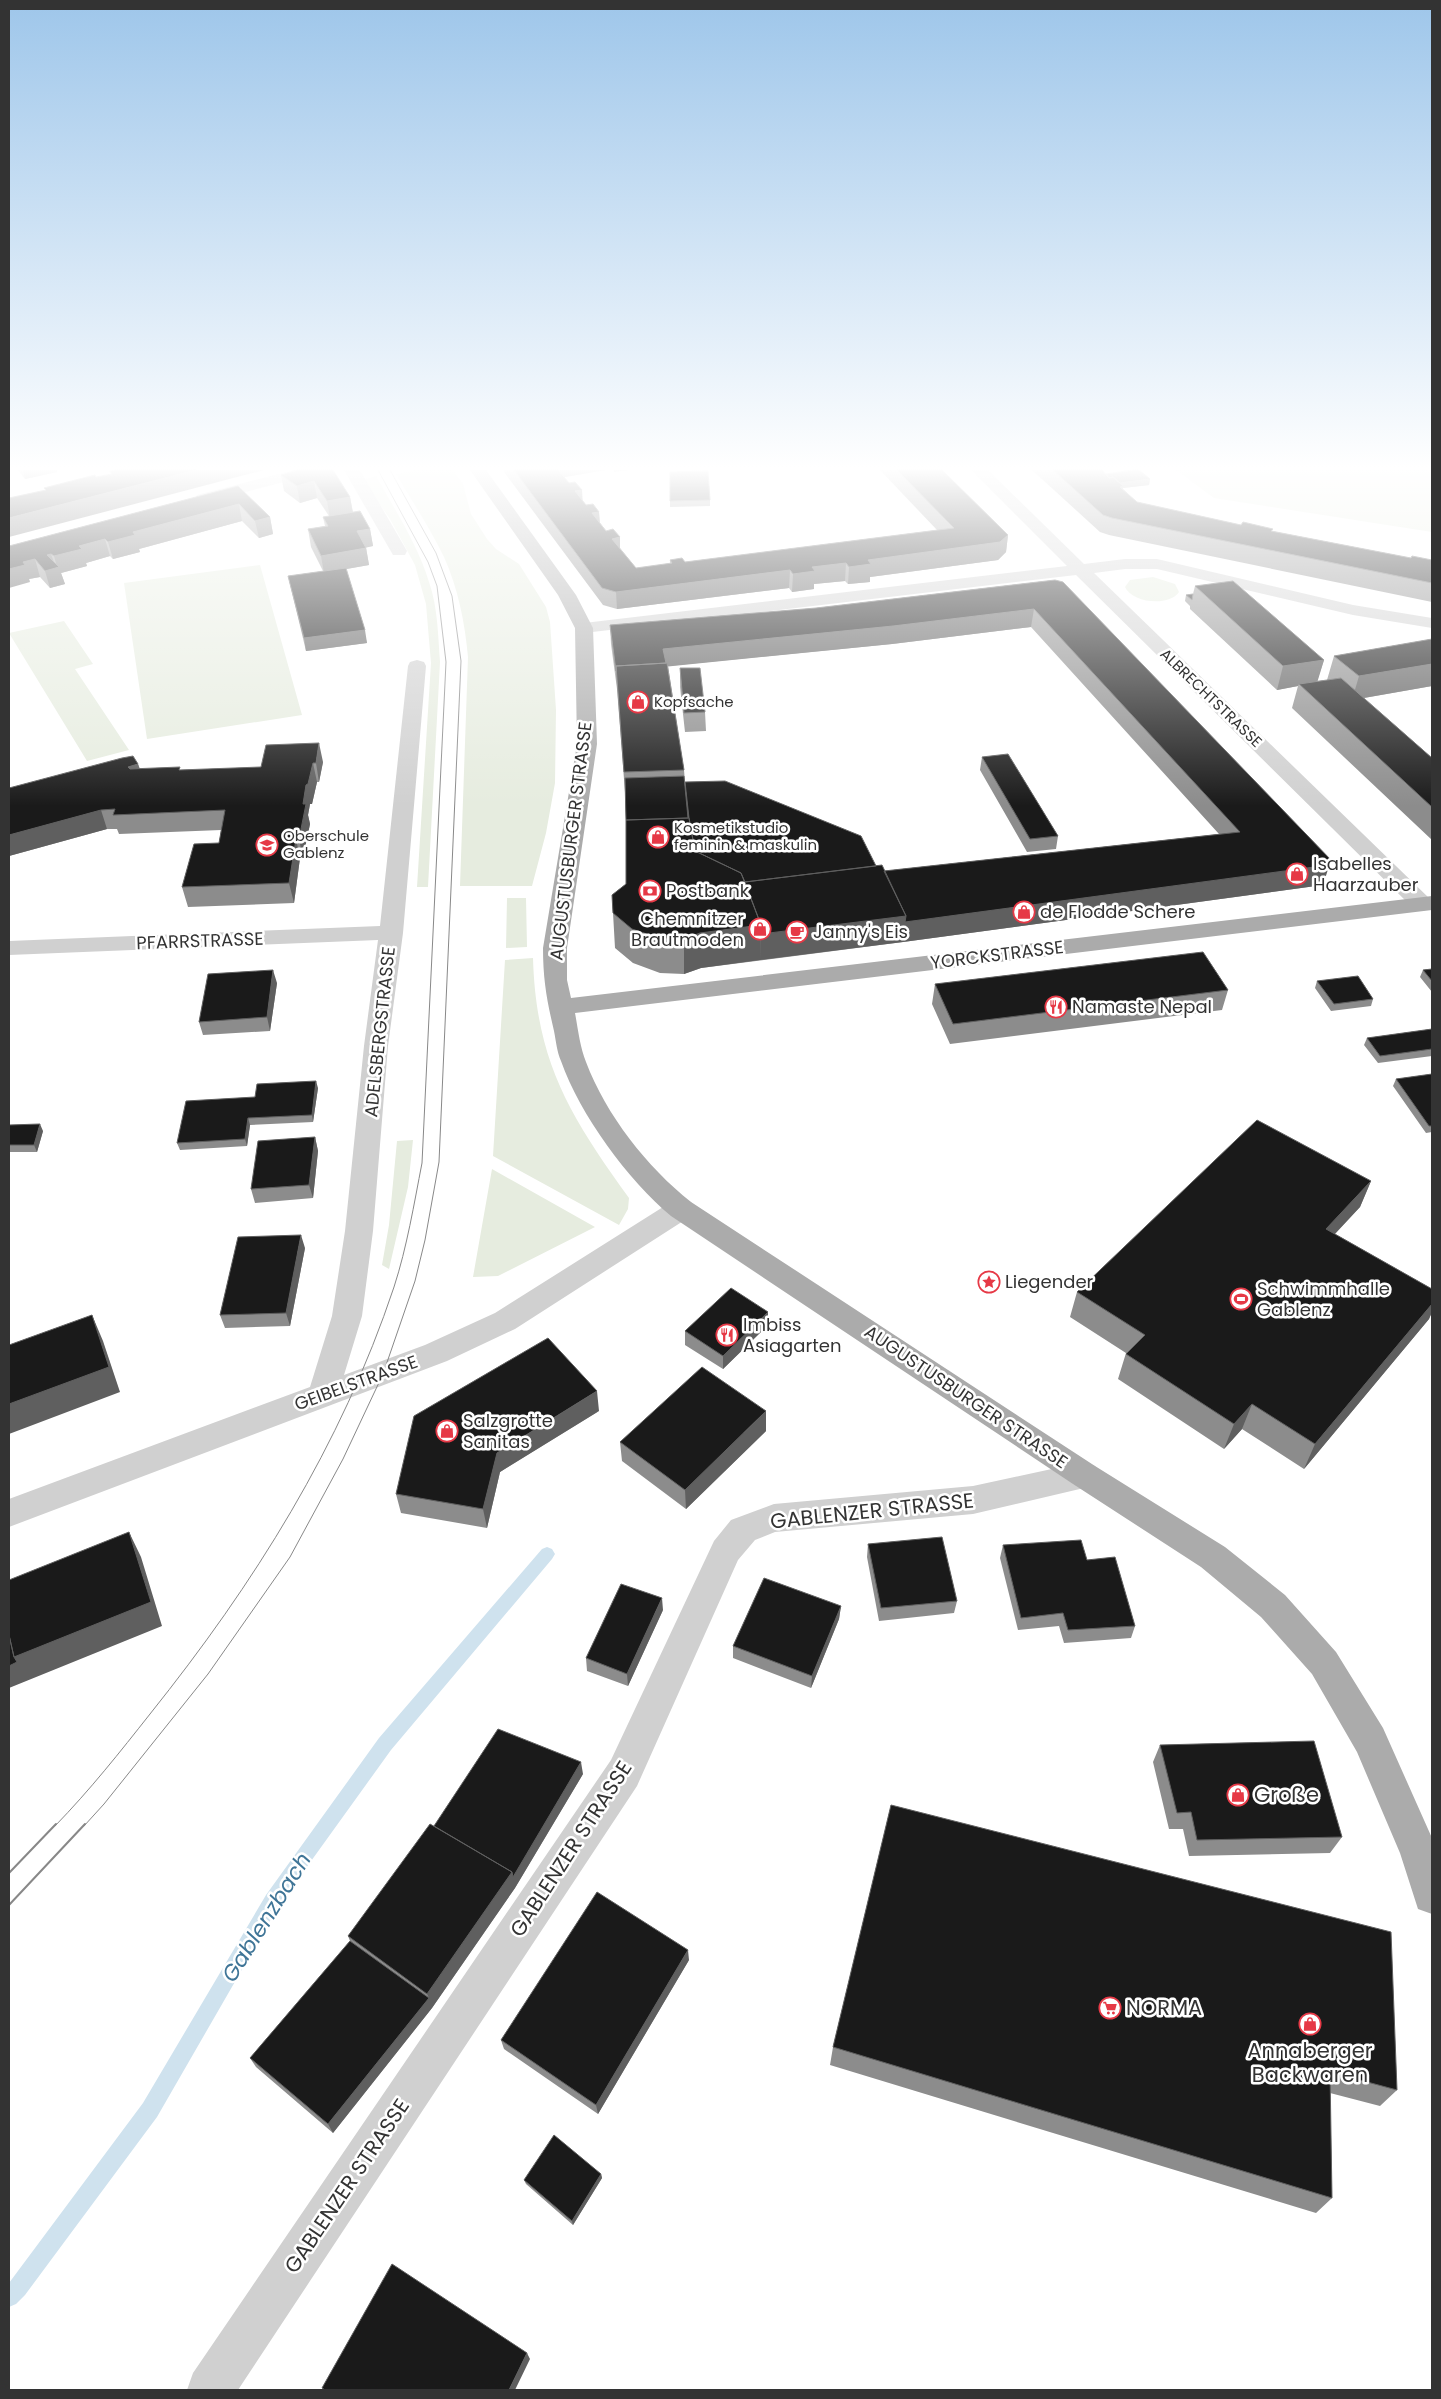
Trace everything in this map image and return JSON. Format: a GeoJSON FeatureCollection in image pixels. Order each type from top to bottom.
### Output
{"type":"FeatureCollection","features":[{"type":"Feature","properties":{"kind":"main road","name":"AUGUSTUSBURGER STRASSE"},"geometry":{"type":"LineString","coordinates":[[558,582],[567,595],[584,628],[587,744],[555,948],[556,980],[573,1061],[596,1108],[633,1161],[665,1196],[681,1209],[1084,1475],[1214,1557],[1273,1606],[1324,1663],[1370,1740],[1420,1852],[1432,1895]]}},
{"type":"Feature","properties":{"kind":"main road","name":"YORCKSTRASSE"},"geometry":{"type":"LineString","coordinates":[[561,1007],[1427,903]]}},
{"type":"Feature","properties":{"kind":"street"},"geometry":{"type":"LineString","coordinates":[[584,628],[972,582]]}},
{"type":"Feature","properties":{"kind":"street","name":"ALBRECHTSTRASSE"},"geometry":{"type":"LineString","coordinates":[[1094,582],[1427,903]]}},
{"type":"Feature","properties":{"kind":"street"},"geometry":{"type":"LineString","coordinates":[[1233,582],[1353,610],[1432,623]]}},
{"type":"Feature","properties":{"kind":"street","name":"ADELSBERGSTRASSE"},"geometry":{"type":"LineString","coordinates":[[323,1395],[347,1316],[360,1231],[376,1046],[390,933],[417,666]]}},
{"type":"Feature","properties":{"kind":"street","name":"PFARRSTRASSE"},"geometry":{"type":"LineString","coordinates":[[9,948],[390,933]]}},
{"type":"Feature","properties":{"kind":"street","name":"GEIBELSTRASSE"},"geometry":{"type":"LineString","coordinates":[[9,1513],[436,1353],[505,1321],[681,1209]]}},
{"type":"Feature","properties":{"kind":"street","name":"GABLENZER STRASSE"},"geometry":{"type":"LineString","coordinates":[[210,2390],[624,1773],[726,1551],[742,1530],[774,1518],[972,1500],[1084,1475]]}},
{"type":"Feature","properties":{"kind":"shaded area"},"geometry":{"type":"Polygon","coordinates":[[[265,582],[302,715],[147,739],[124,583],[265,582]]]}},
{"type":"Feature","properties":{"kind":"shaded area"},"geometry":{"type":"Polygon","coordinates":[[[420,582],[429,582],[432,592],[436,612],[440,662],[428,887],[417,887],[431,663],[426,604],[420,582]]]}},
{"type":"Feature","properties":{"kind":"shaded area"},"geometry":{"type":"Polygon","coordinates":[[[453,582],[530,582],[546,607],[550,622],[556,710],[555,783],[546,833],[532,886],[460,886],[468,657],[460,606],[453,582]]]}},
{"type":"Feature","properties":{"kind":"shaded area"},"geometry":{"type":"Polygon","coordinates":[[[1129,582],[1169,582],[1175,584],[1179,592],[1167,600],[1151,601],[1135,597],[1125,587],[1129,582]]]}},
{"type":"Feature","properties":{"kind":"shaded area"},"geometry":{"type":"Polygon","coordinates":[[[64,621],[93,664],[75,669],[129,750],[87,761],[9,633],[64,621]]]}},
{"type":"Feature","properties":{"kind":"shaded area"},"geometry":{"type":"Polygon","coordinates":[[[507,898],[526,898],[527,947],[506,948],[507,898]]]}},
{"type":"Feature","properties":{"kind":"shaded area"},"geometry":{"type":"Polygon","coordinates":[[[533,958],[541,1028],[549,1058],[560,1086],[573,1113],[590,1141],[629,1198],[628,1209],[619,1225],[493,1156],[505,960],[533,958]]]}},
{"type":"Feature","properties":{"kind":"shaded area"},"geometry":{"type":"Polygon","coordinates":[[[413,1140],[408,1187],[389,1269],[382,1265],[389,1225],[397,1141],[413,1140]]]}},
{"type":"Feature","properties":{"kind":"shaded area"},"geometry":{"type":"Polygon","coordinates":[[[492,1169],[595,1227],[498,1276],[473,1277],[492,1169]]]}},
{"type":"Feature","properties":{"kind":"building"},"geometry":{"type":"Polygon","coordinates":[[[290,582],[350,582],[365,630],[304,638],[290,582]]]}},
{"type":"Feature","properties":{"kind":"building"},"geometry":{"type":"Polygon","coordinates":[[[597,582],[695,582],[616,592],[602,588],[597,582]]]}},
{"type":"Feature","properties":{"kind":"building"},"geometry":{"type":"Polygon","coordinates":[[[1038,582],[1063,582],[1331,860],[1329,865],[905,922],[906,916],[884,871],[1240,832],[1034,609],[893,626],[663,649],[666,663],[616,666],[616,671],[610,625],[816,608],[1038,582]]]}},
{"type":"Feature","properties":{"kind":"building"},"geometry":{"type":"Polygon","coordinates":[[[1234,582],[1324,660],[1283,666],[1195,586],[1234,582]]]}},
{"type":"Feature","properties":{"kind":"building"},"geometry":{"type":"Polygon","coordinates":[[[1193,594],[1192,600],[1186,595],[1193,594]]]}},
{"type":"Feature","properties":{"kind":"building"},"geometry":{"type":"Polygon","coordinates":[[[1432,639],[1432,664],[1359,676],[1334,656],[1432,639]]]}},
{"type":"Feature","properties":{"kind":"building"},"geometry":{"type":"Polygon","coordinates":[[[667,663],[684,770],[624,772],[616,666],[667,663]]]}},
{"type":"Feature","properties":{"kind":"building"},"geometry":{"type":"Polygon","coordinates":[[[680,668],[700,668],[705,712],[684,713],[680,668]]]}},
{"type":"Feature","properties":{"kind":"building"},"geometry":{"type":"Polygon","coordinates":[[[1341,678],[1432,758],[1432,807],[1299,684],[1341,678]]]}},
{"type":"Feature","properties":{"kind":"building","name":"Oberschule Gablenz"},"geometry":{"type":"Polygon","coordinates":[[[319,743],[316,763],[313,763],[308,784],[306,785],[303,804],[306,804],[299,839],[296,839],[289,883],[182,887],[194,844],[219,843],[225,810],[113,815],[115,809],[101,810],[9,835],[9,788],[133,756],[138,764],[128,767],[130,769],[180,767],[179,770],[261,767],[266,745],[319,743]]]}},
{"type":"Feature","properties":{"kind":"building"},"geometry":{"type":"Polygon","coordinates":[[[1008,754],[1058,836],[1030,839],[982,757],[1008,754]]]}},
{"type":"Feature","properties":{"kind":"building"},"geometry":{"type":"Polygon","coordinates":[[[684,776],[688,818],[626,820],[625,778],[684,776]]]}},
{"type":"Feature","properties":{"kind":"building"},"geometry":{"type":"Polygon","coordinates":[[[725,781],[861,836],[876,866],[745,882],[741,873],[695,851],[685,782],[725,781]]]}},
{"type":"Feature","properties":{"kind":"building"},"geometry":{"type":"Polygon","coordinates":[[[689,818],[695,851],[741,873],[761,925],[700,933],[684,939],[659,938],[632,929],[613,913],[612,895],[626,884],[626,820],[689,818]]]}},
{"type":"Feature","properties":{"kind":"building"},"geometry":{"type":"Polygon","coordinates":[[[882,865],[906,916],[761,934],[761,925],[745,882],[882,865]]]}},
{"type":"Feature","properties":{"kind":"building"},"geometry":{"type":"Polygon","coordinates":[[[1203,952],[1228,990],[953,1024],[935,984],[1203,952]]]}},
{"type":"Feature","properties":{"kind":"building"},"geometry":{"type":"Polygon","coordinates":[[[1432,969],[1432,981],[1423,970],[1432,969]]]}},
{"type":"Feature","properties":{"kind":"building"},"geometry":{"type":"Polygon","coordinates":[[[273,970],[267,1017],[199,1022],[208,974],[273,970]]]}},
{"type":"Feature","properties":{"kind":"building"},"geometry":{"type":"Polygon","coordinates":[[[1358,976],[1373,999],[1334,1004],[1317,981],[1358,976]]]}},
{"type":"Feature","properties":{"kind":"building"},"geometry":{"type":"Polygon","coordinates":[[[1432,1029],[1432,1049],[1380,1056],[1367,1038],[1432,1029]]]}},
{"type":"Feature","properties":{"kind":"building"},"geometry":{"type":"Polygon","coordinates":[[[1432,1074],[1432,1126],[1429,1126],[1396,1079],[1432,1074]]]}},
{"type":"Feature","properties":{"kind":"building"},"geometry":{"type":"Polygon","coordinates":[[[316,1081],[312,1115],[248,1118],[245,1139],[177,1143],[186,1101],[255,1097],[257,1084],[316,1081]]]}},
{"type":"Feature","properties":{"kind":"building","name":"Schwimmhalle Gablenz"},"geometry":{"type":"Polygon","coordinates":[[[1257,1120],[1371,1181],[1326,1229],[1432,1289],[1432,1304],[1315,1444],[1252,1404],[1234,1424],[1126,1354],[1145,1335],[1077,1292],[1257,1120]]]}},
{"type":"Feature","properties":{"kind":"building"},"geometry":{"type":"Polygon","coordinates":[[[40,1124],[34,1145],[9,1145],[9,1125],[40,1124]]]}},
{"type":"Feature","properties":{"kind":"building"},"geometry":{"type":"Polygon","coordinates":[[[315,1137],[309,1185],[251,1189],[258,1141],[315,1137]]]}},
{"type":"Feature","properties":{"kind":"building"},"geometry":{"type":"Polygon","coordinates":[[[301,1235],[286,1313],[220,1315],[238,1237],[301,1235]]]}},
{"type":"Feature","properties":{"kind":"building","name":"Imbiss Asiagarten"},"geometry":{"type":"Polygon","coordinates":[[[731,1288],[768,1312],[723,1356],[685,1331],[731,1288]]]}},
{"type":"Feature","properties":{"kind":"building"},"geometry":{"type":"Polygon","coordinates":[[[92,1315],[109,1367],[9,1404],[9,1345],[92,1315]]]}},
{"type":"Feature","properties":{"kind":"building"},"geometry":{"type":"Polygon","coordinates":[[[548,1338],[597,1391],[497,1453],[483,1509],[396,1494],[414,1416],[548,1338]]]}},
{"type":"Feature","properties":{"kind":"building"},"geometry":{"type":"Polygon","coordinates":[[[702,1367],[766,1411],[685,1490],[620,1442],[702,1367]]]}},
{"type":"Feature","properties":{"kind":"building"},"geometry":{"type":"Polygon","coordinates":[[[129,1532],[151,1602],[14,1657],[9,1635],[9,1580],[129,1532]]]}},
{"type":"Feature","properties":{"kind":"building"},"geometry":{"type":"Polygon","coordinates":[[[942,1537],[957,1601],[881,1608],[868,1544],[942,1537]]]}},
{"type":"Feature","properties":{"kind":"building"},"geometry":{"type":"Polygon","coordinates":[[[1081,1540],[1087,1560],[1115,1557],[1135,1626],[1068,1630],[1063,1613],[1021,1618],[1003,1545],[1081,1540]]]}},
{"type":"Feature","properties":{"kind":"building"},"geometry":{"type":"Polygon","coordinates":[[[764,1578],[841,1606],[812,1676],[733,1646],[764,1578]]]}},
{"type":"Feature","properties":{"kind":"building"},"geometry":{"type":"Polygon","coordinates":[[[621,1584],[662,1598],[627,1674],[586,1658],[621,1584]]]}},
{"type":"Feature","properties":{"kind":"building"},"geometry":{"type":"Polygon","coordinates":[[[9,1635],[17,1662],[9,1666],[9,1635]]]}},
{"type":"Feature","properties":{"kind":"building"},"geometry":{"type":"Polygon","coordinates":[[[498,1729],[581,1762],[513,1877],[512,1872],[434,1826],[498,1729]]]}},
{"type":"Feature","properties":{"kind":"building","name":"Große"},"geometry":{"type":"Polygon","coordinates":[[[1314,1741],[1342,1837],[1197,1840],[1191,1812],[1177,1813],[1160,1745],[1314,1741]]]}},
{"type":"Feature","properties":{"kind":"building","name":"NORMA"},"geometry":{"type":"Polygon","coordinates":[[[891,1805],[1391,1932],[1397,2090],[1330,2072],[1332,2198],[833,2047],[891,1805]]]}},
{"type":"Feature","properties":{"kind":"building"},"geometry":{"type":"Polygon","coordinates":[[[430,1824],[512,1872],[427,1994],[348,1936],[430,1824]]]}},
{"type":"Feature","properties":{"kind":"building"},"geometry":{"type":"Polygon","coordinates":[[[597,1892],[688,1950],[596,2105],[501,2040],[597,1892]]]}},
{"type":"Feature","properties":{"kind":"building"},"geometry":{"type":"Polygon","coordinates":[[[350,1941],[429,1998],[328,2124],[250,2058],[350,1941]]]}},
{"type":"Feature","properties":{"kind":"building"},"geometry":{"type":"Polygon","coordinates":[[[554,2135],[601,2174],[572,2221],[524,2180],[554,2135]]]}},
{"type":"Feature","properties":{"kind":"building"},"geometry":{"type":"Polygon","coordinates":[[[392,2264],[527,2353],[509,2390],[325,2390],[322,2388],[392,2264]]]}},
{"type":"Feature","properties":{"kind":"waterway","name":"Gablenzbach"},"geometry":{"type":"LineString","coordinates":[[9,2297],[18,2288],[150,2110],[272,1901],[385,1744],[547,1554]]}},
{"type":"Feature","properties":{"kind":"tram line"},"geometry":{"type":"LineString","coordinates":[[55,1826],[139,1728],[225,1615],[259,1564],[321,1458],[348,1403],[373,1346],[399,1272],[422,1163],[446,662],[435,582]]}},
{"type":"Feature","properties":{"kind":"tram line"},"geometry":{"type":"LineString","coordinates":[[84,1826],[104,1804],[208,1674],[290,1557],[343,1459],[383,1374],[415,1281],[425,1240],[439,1162],[461,661],[452,596],[447,582]]}},
{"type":"Feature","properties":{"kind":"tram line"},"geometry":{"type":"LineString","coordinates":[[9,1873],[56,1824]]}},
{"type":"Feature","properties":{"kind":"tram line"},"geometry":{"type":"LineString","coordinates":[[9,1905],[85,1824]]}},
{"type":"Feature","properties":{"kind":"place","name":"Kopfsache"},"geometry":{"type":"Point","coordinates":[638,702]}},
{"type":"Feature","properties":{"kind":"place","name":"Kosmetikstudio feminin & maskulin"},"geometry":{"type":"Point","coordinates":[658,837]}},
{"type":"Feature","properties":{"kind":"place","name":"Oberschule Gablenz"},"geometry":{"type":"Point","coordinates":[267,845]}},
{"type":"Feature","properties":{"kind":"place","name":"Isabelles Haarzauber"},"geometry":{"type":"Point","coordinates":[1297,874]}},
{"type":"Feature","properties":{"kind":"place","name":"Postbank"},"geometry":{"type":"Point","coordinates":[650,891]}},
{"type":"Feature","properties":{"kind":"place","name":"de Flodde Schere"},"geometry":{"type":"Point","coordinates":[1024,912]}},
{"type":"Feature","properties":{"kind":"place","name":"Chemnitzer Brautmoden"},"geometry":{"type":"Point","coordinates":[760,929]}},
{"type":"Feature","properties":{"kind":"place","name":"Janny's Eis"},"geometry":{"type":"Point","coordinates":[797,932]}},
{"type":"Feature","properties":{"kind":"place","name":"Namaste Nepal"},"geometry":{"type":"Point","coordinates":[1056,1007]}},
{"type":"Feature","properties":{"kind":"place","name":"Liegender"},"geometry":{"type":"Point","coordinates":[989,1282]}},
{"type":"Feature","properties":{"kind":"place","name":"Schwimmhalle Gablenz"},"geometry":{"type":"Point","coordinates":[1241,1299]}},
{"type":"Feature","properties":{"kind":"place","name":"Imbiss Asiagarten"},"geometry":{"type":"Point","coordinates":[727,1335]}},
{"type":"Feature","properties":{"kind":"place","name":"Salzgrotte Sanitas"},"geometry":{"type":"Point","coordinates":[447,1431]}},
{"type":"Feature","properties":{"kind":"place","name":"Große"},"geometry":{"type":"Point","coordinates":[1238,1795]}},
{"type":"Feature","properties":{"kind":"place","name":"NORMA"},"geometry":{"type":"Point","coordinates":[1110,2008]}},
{"type":"Feature","properties":{"kind":"place","name":"Annaberger Backwaren"},"geometry":{"type":"Point","coordinates":[1310,2024]}}]}
